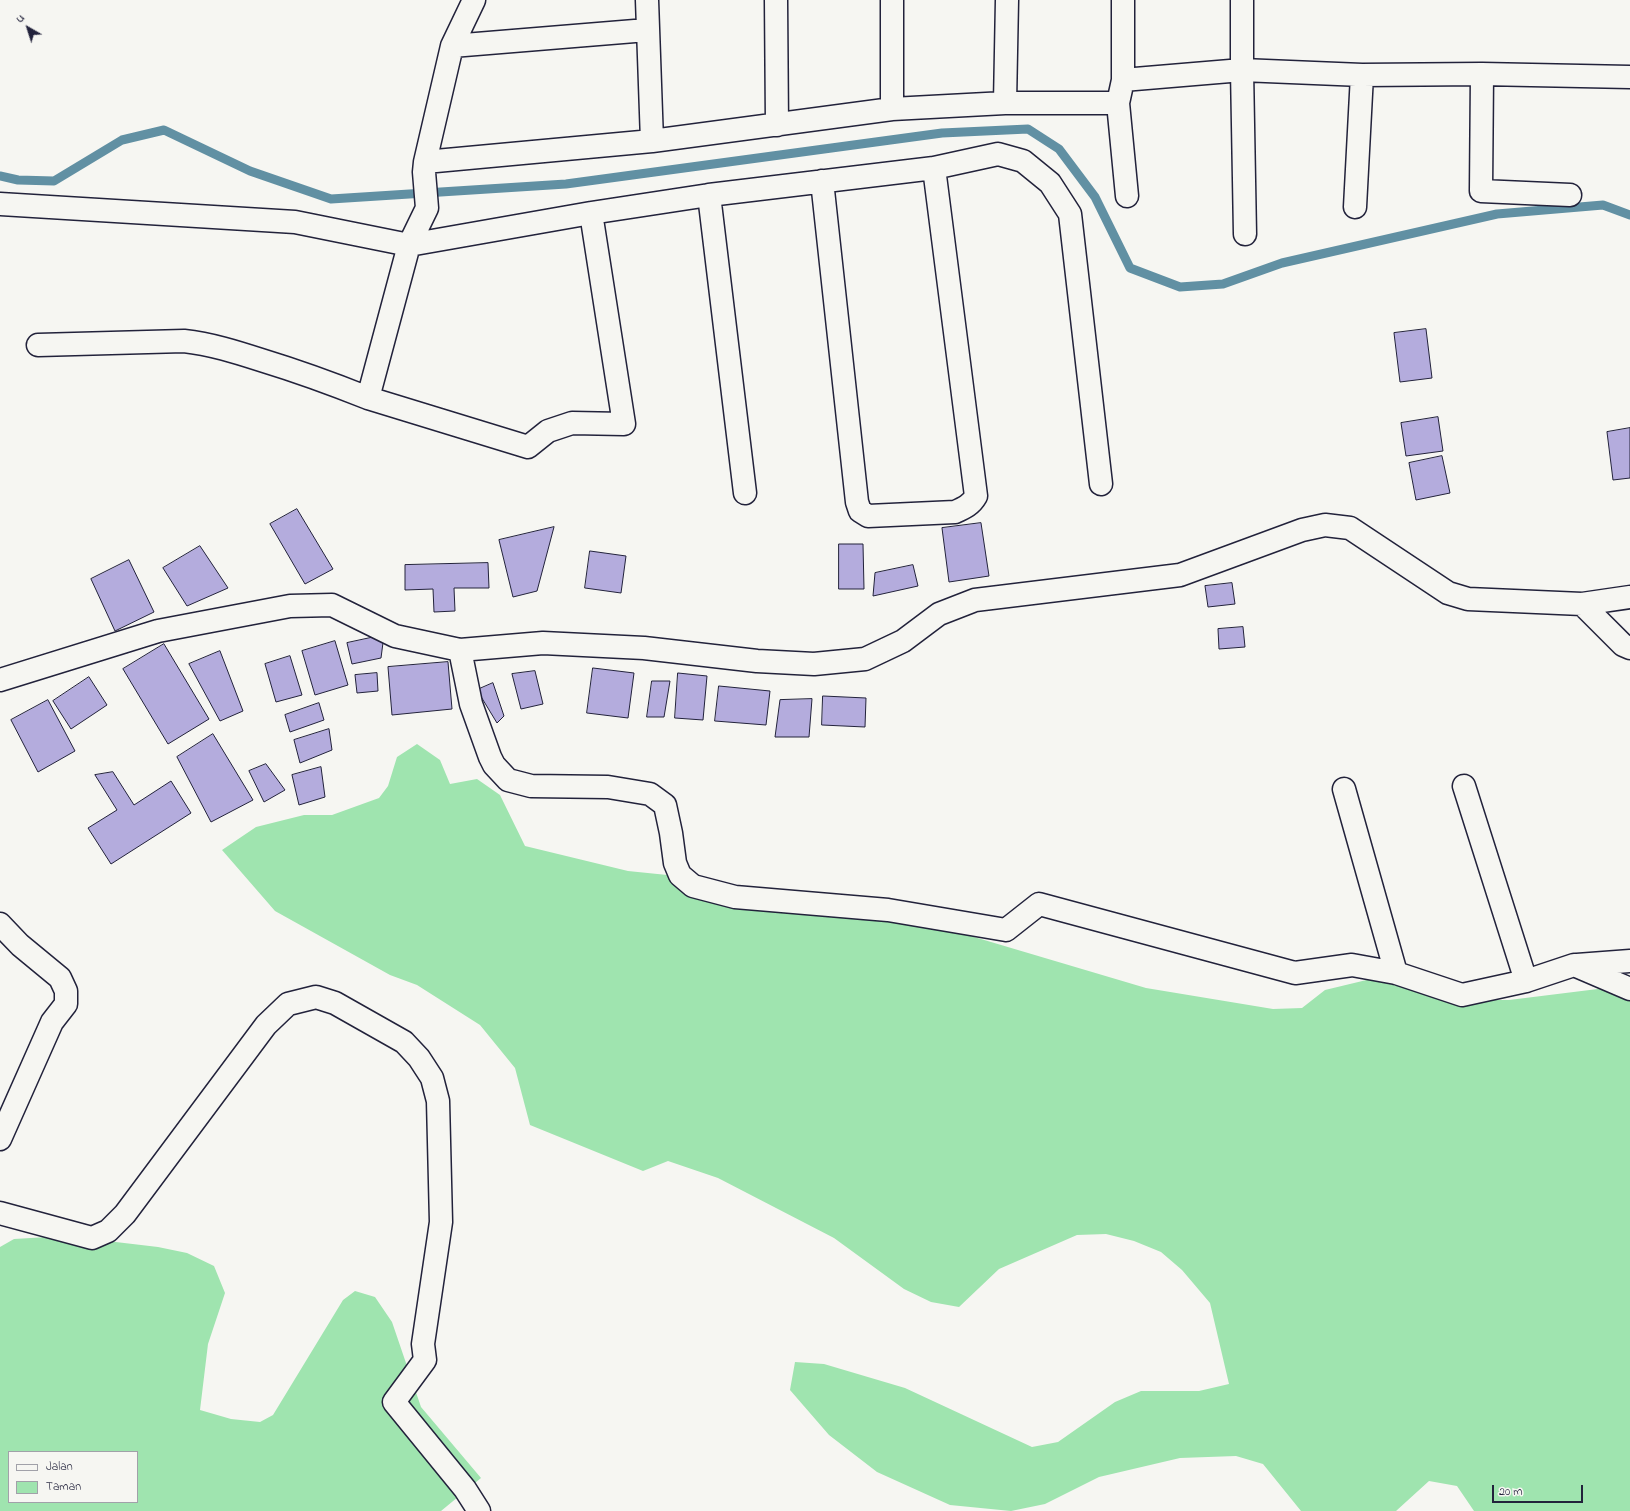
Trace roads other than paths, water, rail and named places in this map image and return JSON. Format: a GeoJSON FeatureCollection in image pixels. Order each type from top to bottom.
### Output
{"type":"FeatureCollection","features":[{"type":"Feature","properties":{"kind":"street"},"geometry":{"type":"LineString","coordinates":[[368,398],[409,245],[427,208],[424,167],[452,46],[474,0]]}},
{"type":"Feature","properties":{"kind":"street"},"geometry":{"type":"LineString","coordinates":[[647,0],[652,141]]}},
{"type":"Feature","properties":{"kind":"street"},"geometry":{"type":"LineString","coordinates":[[776,0],[777,125]]}},
{"type":"Feature","properties":{"kind":"street"},"geometry":{"type":"LineString","coordinates":[[892,0],[892,109]]}},
{"type":"Feature","properties":{"kind":"street"},"geometry":{"type":"LineString","coordinates":[[1005,103],[1007,0]]}},
{"type":"Feature","properties":{"kind":"street"},"geometry":{"type":"LineString","coordinates":[[1123,0],[1123,80],[1118,104],[1127,196]]}},
{"type":"Feature","properties":{"kind":"street"},"geometry":{"type":"LineString","coordinates":[[1242,0],[1245,234]]}},
{"type":"Feature","properties":{"kind":"street"},"geometry":{"type":"LineString","coordinates":[[452,46],[647,30]]}},
{"type":"Feature","properties":{"kind":"street"},"geometry":{"type":"LineString","coordinates":[[1123,80],[1242,70],[1362,75],[1482,74],[1630,77]]}},
{"type":"Feature","properties":{"kind":"street"},"geometry":{"type":"LineString","coordinates":[[1482,74],[1481,191],[1570,195]]}},
{"type":"Feature","properties":{"kind":"street"},"geometry":{"type":"LineString","coordinates":[[1356,207],[1362,75]]}},
{"type":"Feature","properties":{"kind":"street"},"geometry":{"type":"LineString","coordinates":[[424,167],[652,141],[892,109],[1005,103],[1118,104]]}},
{"type":"Feature","properties":{"kind":"street"},"geometry":{"type":"LineString","coordinates":[[0,204],[296,222],[409,245],[590,213],[709,195],[934,168],[998,154],[1023,160],[1050,182],[1070,214],[1101,484]]}},
{"type":"Feature","properties":{"kind":"street"},"geometry":{"type":"LineString","coordinates":[[822,181],[856,494],[860,511],[868,516],[955,512],[966,507],[976,496],[934,168]]}},
{"type":"Feature","properties":{"kind":"street"},"geometry":{"type":"LineString","coordinates":[[709,195],[746,493]]}},
{"type":"Feature","properties":{"kind":"street"},"geometry":{"type":"LineString","coordinates":[[38,345],[184,341],[204,343],[302,372],[368,398],[528,447],[548,431],[572,423],[624,424],[590,213]]}},
{"type":"Feature","properties":{"kind":"street"},"geometry":{"type":"LineString","coordinates":[[0,680],[158,631],[290,606],[332,605],[396,636],[460,650],[543,643],[644,648],[757,661],[814,664],[865,659],[903,641],[939,614],[975,600],[1180,575],[1302,530],[1325,525],[1350,528],[1448,592],[1468,599],[1582,604],[1630,597]]}},
{"type":"Feature","properties":{"kind":"street"},"geometry":{"type":"LineString","coordinates":[[1582,604],[1623,645],[1630,648]]}},
{"type":"Feature","properties":{"kind":"street"},"geometry":{"type":"LineString","coordinates":[[460,650],[471,704],[490,757],[494,765],[508,780],[531,786],[608,787],[650,794],[666,805],[672,833],[675,863],[680,875],[693,886],[735,896],[888,910],[1006,930],[1039,904],[1295,973],[1352,965],[1396,973],[1462,995],[1526,981],[1574,965],[1630,961]]}},
{"type":"Feature","properties":{"kind":"street"},"geometry":{"type":"LineString","coordinates":[[1464,786],[1526,981]]}},
{"type":"Feature","properties":{"kind":"street"},"geometry":{"type":"LineString","coordinates":[[1344,789],[1396,973]]}},
{"type":"Feature","properties":{"kind":"street"},"geometry":{"type":"LineString","coordinates":[[0,924],[20,945],[60,978],[66,991],[66,1004],[52,1022],[0,1139]]}},
{"type":"Feature","properties":{"kind":"street"},"geometry":{"type":"LineString","coordinates":[[1574,965],[1630,989]]}},
{"type":"Feature","properties":{"kind":"street"},"geometry":{"type":"LineString","coordinates":[[0,1213],[92,1238],[108,1232],[125,1214],[266,1025],[288,1004],[316,997],[335,1003],[404,1042],[419,1058],[432,1078],[438,1101],[441,1222],[423,1344],[425,1360],[394,1402],[465,1489],[478,1511]]}},
{"type":"Feature","properties":{"kind":"waterway"},"geometry":{"type":"LineString","coordinates":[[0,176],[18,180],[54,181],[122,140],[164,130],[250,171],[331,199],[566,184],[942,133],[1028,129],[1059,149],[1095,197],[1130,268],[1180,287],[1223,284],[1282,263],[1497,214],[1603,205],[1630,215]]}}]}
